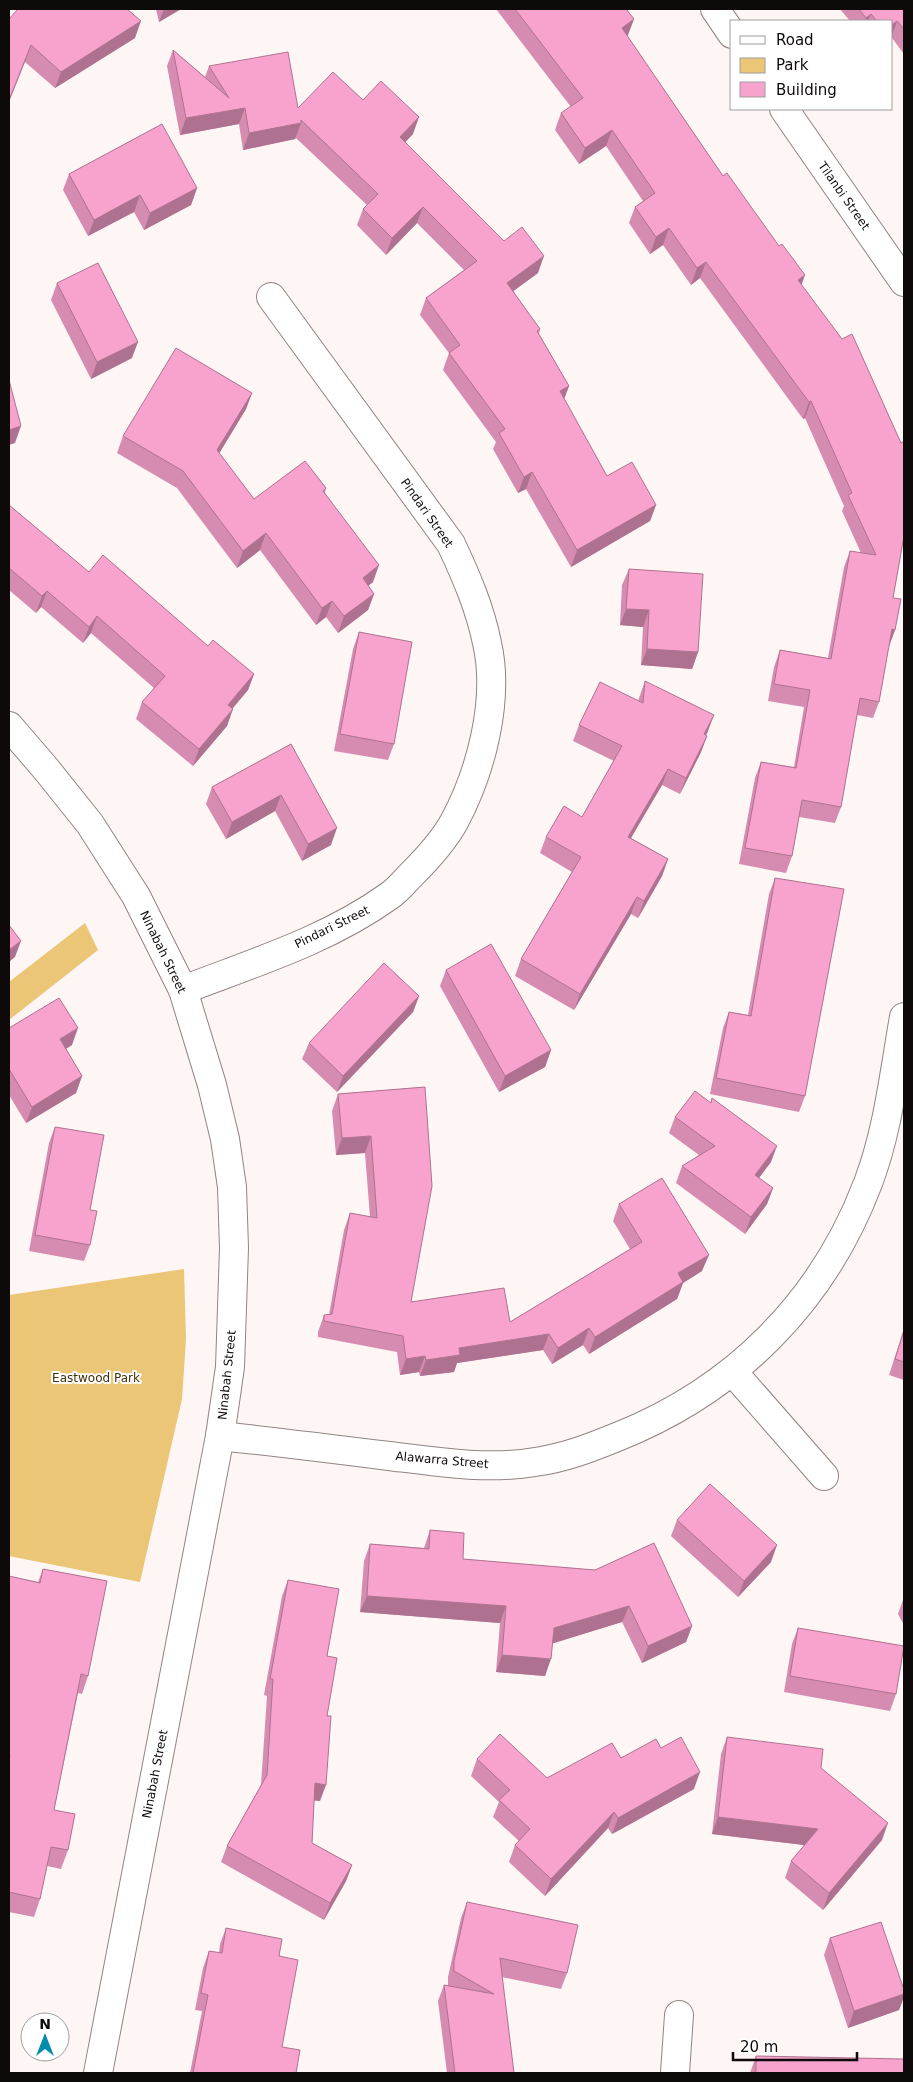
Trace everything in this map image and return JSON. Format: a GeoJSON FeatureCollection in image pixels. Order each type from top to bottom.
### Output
{"type":"FeatureCollection","features":[{"type":"Feature","properties":{"kind":"street"},"geometry":{"type":"LineString","coordinates":[[715,9],[730,31]]}},
{"type":"Feature","properties":{"kind":"street","name":"Tilanbi Street"},"geometry":{"type":"LineString","coordinates":[[785,110],[904,282]]}},
{"type":"Feature","properties":{"kind":"street","name":"Pindari Street"},"geometry":{"type":"LineString","coordinates":[[183,990],[305,942],[354,919],[391,895],[429,857],[453,824],[473,781],[484,741],[492,692],[488,645],[472,590],[451,544],[271,297]]}},
{"type":"Feature","properties":{"kind":"street","name":"Ninabah Street"},"geometry":{"type":"LineString","coordinates":[[9,726],[90,824],[136,896],[183,990],[212,1085],[232,1187],[234,1248],[233,1312],[230,1367],[220,1436],[98,2073]]}},
{"type":"Feature","properties":{"kind":"street","name":"Alawarra Street"},"geometry":{"type":"LineString","coordinates":[[220,1436],[472,1464],[534,1462],[583,1451],[633,1431],[681,1407],[733,1372],[786,1323],[822,1274],[848,1232],[869,1182],[883,1134],[904,1017]]}},
{"type":"Feature","properties":{"kind":"street"},"geometry":{"type":"LineString","coordinates":[[733,1372],[824,1476]]}},
{"type":"Feature","properties":{"kind":"street"},"geometry":{"type":"LineString","coordinates":[[676,2073],[679,2015]]}},
{"type":"Feature","properties":{"kind":"green space"},"geometry":{"type":"Polygon","coordinates":[[[85,923],[98,950],[9,1020],[9,982],[85,923]]]}},
{"type":"Feature","properties":{"kind":"green space","name":"Eastwood Park"},"geometry":{"type":"Polygon","coordinates":[[[184,1269],[186,1339],[182,1399],[140,1582],[9,1556],[9,1295],[184,1269]]]}},
{"type":"Feature","properties":{"kind":"building"},"geometry":{"type":"Polygon","coordinates":[[[18,9],[127,9],[141,21],[61,72],[31,45],[9,100],[9,19],[18,9]]]}},
{"type":"Feature","properties":{"kind":"building"},"geometry":{"type":"Polygon","coordinates":[[[515,9],[626,9],[634,19],[622,28],[723,176],[727,173],[779,246],[782,244],[805,275],[798,280],[842,339],[852,334],[901,443],[904,441],[904,536],[893,598],[901,599],[895,630],[892,629],[879,702],[860,698],[841,807],[802,800],[792,856],[745,848],[761,762],[796,768],[810,690],[774,684],[780,650],[831,659],[850,551],[876,555],[848,495],[852,493],[811,401],[809,402],[706,262],[697,268],[669,228],[656,237],[635,207],[655,193],[612,130],[585,148],[561,113],[583,98],[515,9]]]}},
{"type":"Feature","properties":{"kind":"building"},"geometry":{"type":"Polygon","coordinates":[[[859,9],[904,9],[904,29],[897,21],[893,24],[893,20],[876,20],[871,14],[866,18],[859,9]]]}},
{"type":"Feature","properties":{"kind":"building"},"geometry":{"type":"Polygon","coordinates":[[[173,50],[229,98],[209,66],[288,52],[298,108],[333,72],[363,100],[381,81],[419,117],[400,137],[504,241],[522,227],[544,256],[507,283],[540,329],[537,331],[569,386],[560,391],[607,476],[632,462],[656,505],[577,550],[532,472],[524,477],[499,433],[505,429],[449,353],[460,345],[426,298],[477,261],[423,207],[392,238],[363,209],[378,194],[301,120],[301,123],[249,133],[245,108],[186,118],[173,50]]]}},
{"type":"Feature","properties":{"kind":"building"},"geometry":{"type":"Polygon","coordinates":[[[162,124],[197,188],[150,213],[140,195],[94,220],[69,174],[162,124]]]}},
{"type":"Feature","properties":{"kind":"building"},"geometry":{"type":"Polygon","coordinates":[[[98,263],[138,342],[97,362],[57,283],[98,263]]]}},
{"type":"Feature","properties":{"kind":"building"},"geometry":{"type":"Polygon","coordinates":[[[176,348],[252,393],[217,450],[254,499],[305,461],[326,488],[323,491],[379,565],[363,578],[374,594],[344,616],[332,601],[322,608],[266,533],[243,551],[183,471],[123,436],[176,348]]]}},
{"type":"Feature","properties":{"kind":"building"},"geometry":{"type":"Polygon","coordinates":[[[9,380],[21,426],[9,430],[9,380]]]}},
{"type":"Feature","properties":{"kind":"building"},"geometry":{"type":"Polygon","coordinates":[[[9,505],[89,572],[103,555],[208,646],[213,640],[254,674],[228,705],[233,709],[199,749],[142,702],[165,676],[97,616],[89,627],[47,591],[42,596],[9,568],[9,505]]]}},
{"type":"Feature","properties":{"kind":"building"},"geometry":{"type":"Polygon","coordinates":[[[629,569],[703,574],[698,652],[647,649],[649,610],[626,609],[629,569]]]}},
{"type":"Feature","properties":{"kind":"building"},"geometry":{"type":"Polygon","coordinates":[[[359,632],[412,642],[394,744],[340,734],[359,632]]]}},
{"type":"Feature","properties":{"kind":"building"},"geometry":{"type":"Polygon","coordinates":[[[645,681],[714,715],[704,734],[707,736],[686,778],[668,769],[628,837],[668,859],[644,901],[637,897],[580,994],[521,959],[581,857],[546,837],[564,806],[582,817],[622,746],[579,725],[600,682],[643,703],[645,681]]]}},
{"type":"Feature","properties":{"kind":"building"},"geometry":{"type":"Polygon","coordinates":[[[291,744],[337,828],[308,844],[281,795],[232,822],[212,787],[291,744]]]}},
{"type":"Feature","properties":{"kind":"building"},"geometry":{"type":"Polygon","coordinates":[[[775,878],[844,889],[805,1096],[716,1078],[729,1012],[751,1016],[775,878]]]}},
{"type":"Feature","properties":{"kind":"building"},"geometry":{"type":"Polygon","coordinates":[[[9,925],[21,941],[9,950],[9,925]]]}},
{"type":"Feature","properties":{"kind":"building"},"geometry":{"type":"Polygon","coordinates":[[[491,944],[551,1050],[505,1076],[446,970],[491,944]]]}},
{"type":"Feature","properties":{"kind":"building"},"geometry":{"type":"Polygon","coordinates":[[[384,963],[419,996],[343,1076],[309,1043],[384,963]]]}},
{"type":"Feature","properties":{"kind":"building"},"geometry":{"type":"Polygon","coordinates":[[[59,998],[78,1028],[60,1039],[82,1076],[32,1107],[9,1069],[9,1028],[59,998]]]}},
{"type":"Feature","properties":{"kind":"building"},"geometry":{"type":"Polygon","coordinates":[[[425,1087],[432,1186],[411,1302],[504,1288],[510,1322],[642,1242],[619,1204],[662,1178],[709,1255],[678,1273],[683,1282],[595,1337],[589,1328],[558,1348],[549,1334],[459,1348],[460,1355],[426,1360],[425,1356],[406,1359],[403,1336],[324,1321],[324,1315],[332,1314],[350,1213],[377,1218],[371,1136],[342,1138],[338,1094],[425,1087]]]}},
{"type":"Feature","properties":{"kind":"building"},"geometry":{"type":"Polygon","coordinates":[[[695,1091],[711,1103],[712,1098],[777,1146],[755,1175],[773,1188],[751,1217],[682,1166],[715,1146],[675,1117],[695,1091]]]}},
{"type":"Feature","properties":{"kind":"building"},"geometry":{"type":"Polygon","coordinates":[[[55,1127],[104,1135],[90,1210],[97,1211],[90,1245],[35,1235],[55,1127]]]}},
{"type":"Feature","properties":{"kind":"building"},"geometry":{"type":"Polygon","coordinates":[[[904,1330],[904,1362],[895,1359],[904,1330]]]}},
{"type":"Feature","properties":{"kind":"building"},"geometry":{"type":"Polygon","coordinates":[[[710,1484],[777,1545],[744,1581],[677,1520],[710,1484]]]}},
{"type":"Feature","properties":{"kind":"building"},"geometry":{"type":"Polygon","coordinates":[[[430,1530],[464,1533],[463,1559],[595,1570],[654,1543],[692,1626],[648,1646],[629,1606],[554,1628],[551,1659],[502,1655],[506,1606],[367,1596],[370,1544],[429,1549],[430,1530]]]}},
{"type":"Feature","properties":{"kind":"building"},"geometry":{"type":"Polygon","coordinates":[[[43,1569],[107,1581],[88,1676],[81,1674],[54,1810],[75,1814],[68,1850],[51,1847],[40,1899],[9,1892],[9,1576],[40,1583],[43,1569]]]}},
{"type":"Feature","properties":{"kind":"building"},"geometry":{"type":"Polygon","coordinates":[[[288,1580],[339,1589],[327,1656],[337,1658],[327,1716],[331,1716],[326,1785],[315,1783],[312,1843],[352,1865],[330,1903],[227,1846],[267,1775],[273,1679],[270,1679],[288,1580]]]}},
{"type":"Feature","properties":{"kind":"building"},"geometry":{"type":"Polygon","coordinates":[[[798,1628],[904,1646],[896,1694],[790,1676],[798,1628]]]}},
{"type":"Feature","properties":{"kind":"building"},"geometry":{"type":"Polygon","coordinates":[[[500,1734],[547,1778],[612,1743],[621,1758],[656,1739],[661,1748],[681,1737],[700,1772],[618,1818],[614,1812],[551,1879],[515,1845],[530,1829],[499,1800],[510,1790],[477,1759],[500,1734]]]}},
{"type":"Feature","properties":{"kind":"building"},"geometry":{"type":"Polygon","coordinates":[[[727,1737],[823,1749],[821,1768],[888,1823],[829,1893],[791,1861],[818,1829],[718,1817],[727,1737]]]}},
{"type":"Feature","properties":{"kind":"building"},"geometry":{"type":"Polygon","coordinates":[[[467,1902],[578,1925],[567,1973],[500,1958],[514,2073],[455,2073],[444,1985],[494,1994],[454,1971],[454,1961],[467,1902]]]}},
{"type":"Feature","properties":{"kind":"building"},"geometry":{"type":"Polygon","coordinates":[[[881,1922],[904,1994],[854,2011],[830,1938],[881,1922]]]}},
{"type":"Feature","properties":{"kind":"building"},"geometry":{"type":"Polygon","coordinates":[[[226,1928],[282,1939],[279,1956],[298,1960],[282,2047],[300,2050],[296,2073],[193,2073],[208,1995],[201,1993],[209,1951],[222,1953],[226,1928]]]}},
{"type":"Feature","properties":{"kind":"building"},"geometry":{"type":"Polygon","coordinates":[[[756,2056],[904,2059],[904,2073],[756,2073],[756,2056]]]}}]}
